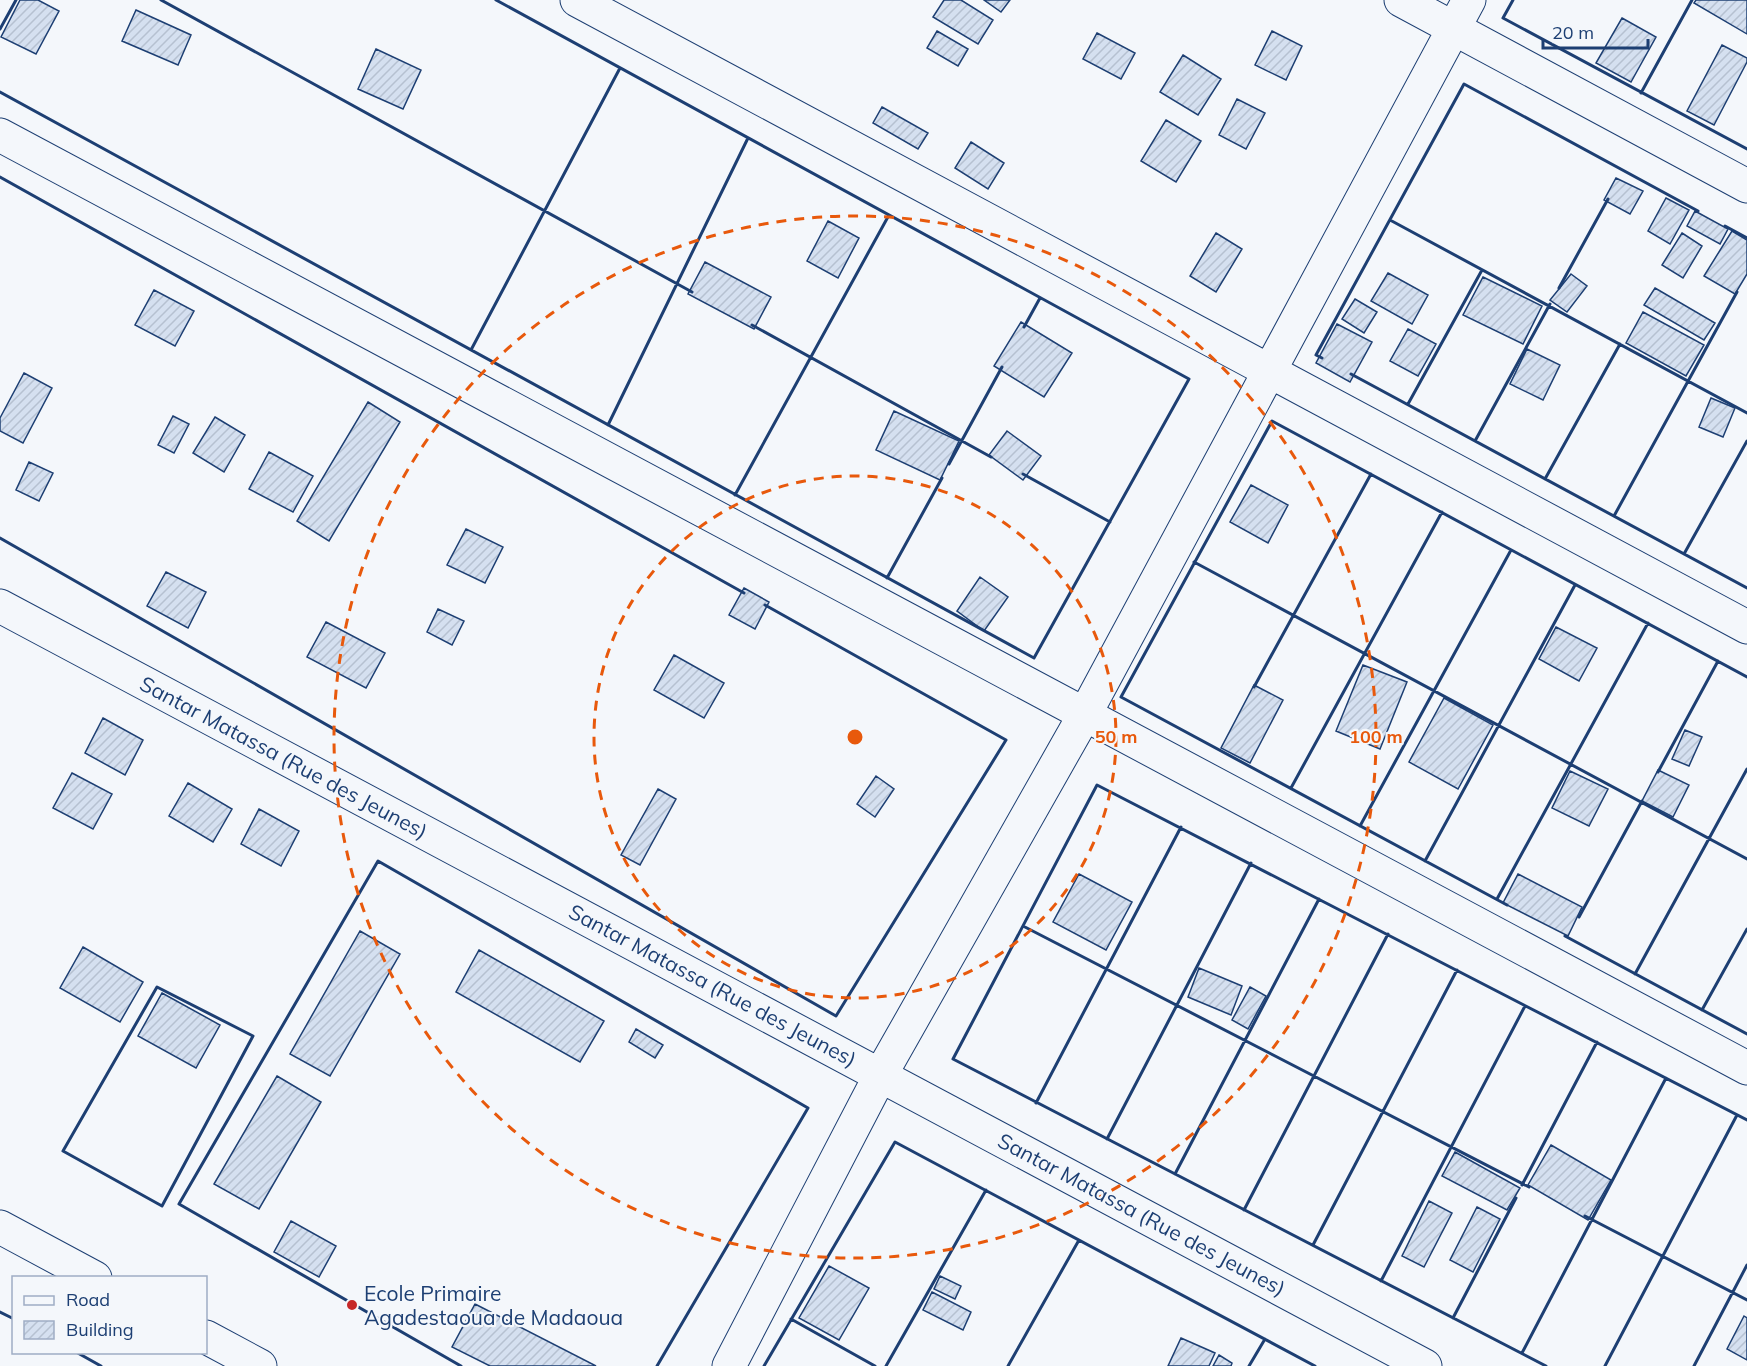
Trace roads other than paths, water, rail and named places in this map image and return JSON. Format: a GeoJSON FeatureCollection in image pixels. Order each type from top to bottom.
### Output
{"type":"FeatureCollection","features":[{"type":"Feature","properties":{"kind":"main road"},"geometry":{"type":"LineString","coordinates":[[576,0],[1747,627]]}},
{"type":"Feature","properties":{"kind":"main road"},"geometry":{"type":"LineString","coordinates":[[1401,0],[1462,14],[1747,186]]}},
{"type":"Feature","properties":{"kind":"main road"},"geometry":{"type":"LineString","coordinates":[[729,1366],[882,1074],[1085,714],[1462,14]]}},
{"type":"Feature","properties":{"kind":"main road"},"geometry":{"type":"LineString","coordinates":[[0,135],[1747,1068]]}},
{"type":"Feature","properties":{"kind":"main road","name":"Santar Matassa (Rue des Jeunes)"},"geometry":{"type":"LineString","coordinates":[[0,606],[882,1074],[1425,1366]]}},
{"type":"Feature","properties":{"kind":"main road"},"geometry":{"type":"LineString","coordinates":[[0,1227],[91,1276]]}},
{"type":"Feature","properties":{"kind":"main road"},"geometry":{"type":"LineString","coordinates":[[207,1338],[260,1366]]}},
{"type":"Feature","properties":{"kind":"place","name":"Ecole Primaire Agadestaoua de Madaoua"},"geometry":{"type":"Point","coordinates":[352,1305]}}]}
